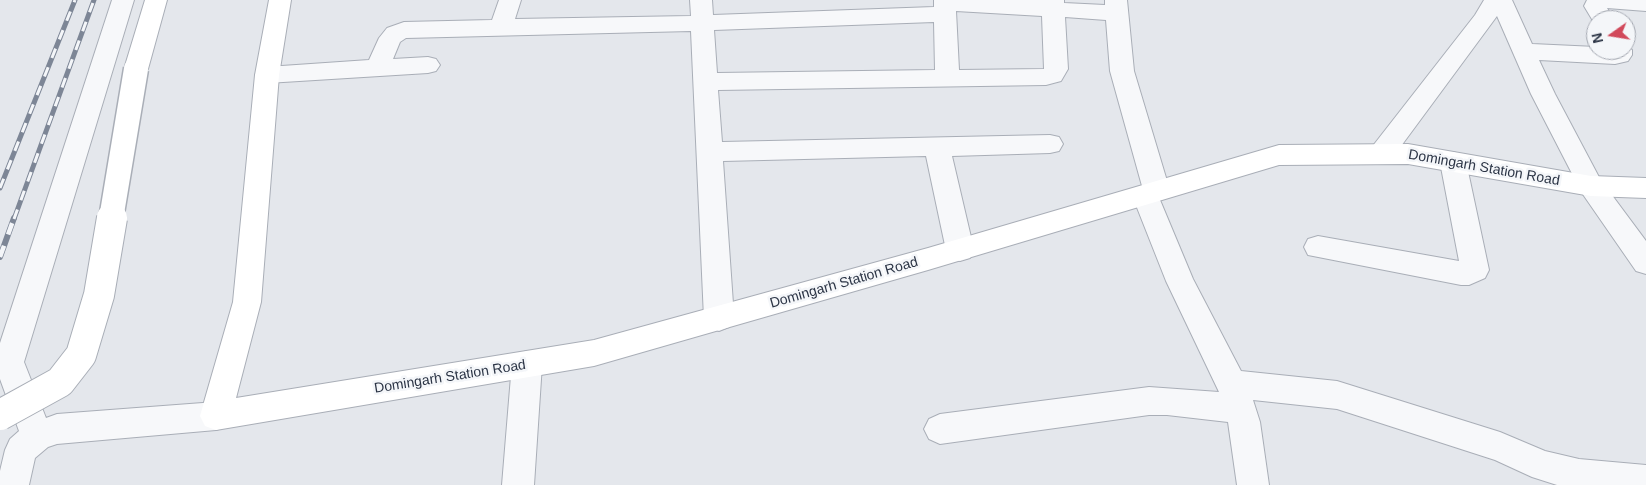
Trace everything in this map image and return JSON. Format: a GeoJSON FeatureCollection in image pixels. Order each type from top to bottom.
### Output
{"type":"FeatureCollection","features":[{"type":"Feature","properties":{"kind":"street"},"geometry":{"type":"LineString","coordinates":[[13,485],[21,450],[36,436],[9,362],[123,0]]}},
{"type":"Feature","properties":{"kind":"street"},"geometry":{"type":"LineString","coordinates":[[0,416],[60,382],[81,355],[99,295],[136,69],[156,0]]}},
{"type":"Feature","properties":{"kind":"street"},"geometry":{"type":"LineString","coordinates":[[216,416],[247,302],[267,75],[280,0]]}},
{"type":"Feature","properties":{"kind":"street"},"geometry":{"type":"LineString","coordinates":[[501,27],[510,0]]}},
{"type":"Feature","properties":{"kind":"street"},"geometry":{"type":"LineString","coordinates":[[1381,154],[1483,20],[1495,0]]}},
{"type":"Feature","properties":{"kind":"street"},"geometry":{"type":"LineString","coordinates":[[1502,0],[1542,94],[1591,186],[1646,263]]}},
{"type":"Feature","properties":{"kind":"street"},"geometry":{"type":"LineString","coordinates":[[1597,10],[1595,6],[1597,2],[1603,0],[1646,4]]}},
{"type":"Feature","properties":{"kind":"street"},"geometry":{"type":"LineString","coordinates":[[706,82],[1046,77],[1053,75],[1056,69],[1053,5]]}},
{"type":"Feature","properties":{"kind":"street"},"geometry":{"type":"LineString","coordinates":[[377,68],[390,38],[395,33],[404,30],[501,27],[702,11],[945,6],[1116,6],[1118,53],[1151,193],[1180,281],[1236,397],[1244,422],[1253,485]]}},
{"type":"Feature","properties":{"kind":"street"},"geometry":{"type":"LineString","coordinates":[[945,6],[947,79]]}},
{"type":"Feature","properties":{"kind":"street"},"geometry":{"type":"LineString","coordinates":[[702,11],[719,318]]}},
{"type":"Feature","properties":{"kind":"street"},"geometry":{"type":"LineString","coordinates":[[1524,51],[1586,54]]}},
{"type":"Feature","properties":{"kind":"street"},"geometry":{"type":"LineString","coordinates":[[267,75],[428,65]]}},
{"type":"Feature","properties":{"kind":"street"},"geometry":{"type":"LineString","coordinates":[[710,152],[1050,144]]}},
{"type":"Feature","properties":{"kind":"street"},"geometry":{"type":"LineString","coordinates":[[937,147],[960,250]]}},
{"type":"Feature","properties":{"kind":"street","name":"Domingarh Station Road"},"geometry":{"type":"LineString","coordinates":[[36,436],[57,429],[216,416],[594,353],[960,250],[1279,155],[1408,154],[1591,186],[1646,188]]}},
{"type":"Feature","properties":{"kind":"street"},"geometry":{"type":"LineString","coordinates":[[1318,247],[1460,273],[1469,273],[1475,270],[1453,162]]}},
{"type":"Feature","properties":{"kind":"street"},"geometry":{"type":"LineString","coordinates":[[518,485],[527,364]]}},
{"type":"Feature","properties":{"kind":"street"},"geometry":{"type":"LineString","coordinates":[[940,429],[1149,401],[1337,395],[1500,447],[1543,466],[1579,475],[1646,481]]}},
{"type":"Feature","properties":{"kind":"railway"},"geometry":{"type":"LineString","coordinates":[[0,188],[75,0]]}},
{"type":"Feature","properties":{"kind":"railway"},"geometry":{"type":"LineString","coordinates":[[14,219],[94,0]]}},
{"type":"Feature","properties":{"kind":"railway"},"geometry":{"type":"LineString","coordinates":[[0,257],[14,218]]}}]}
